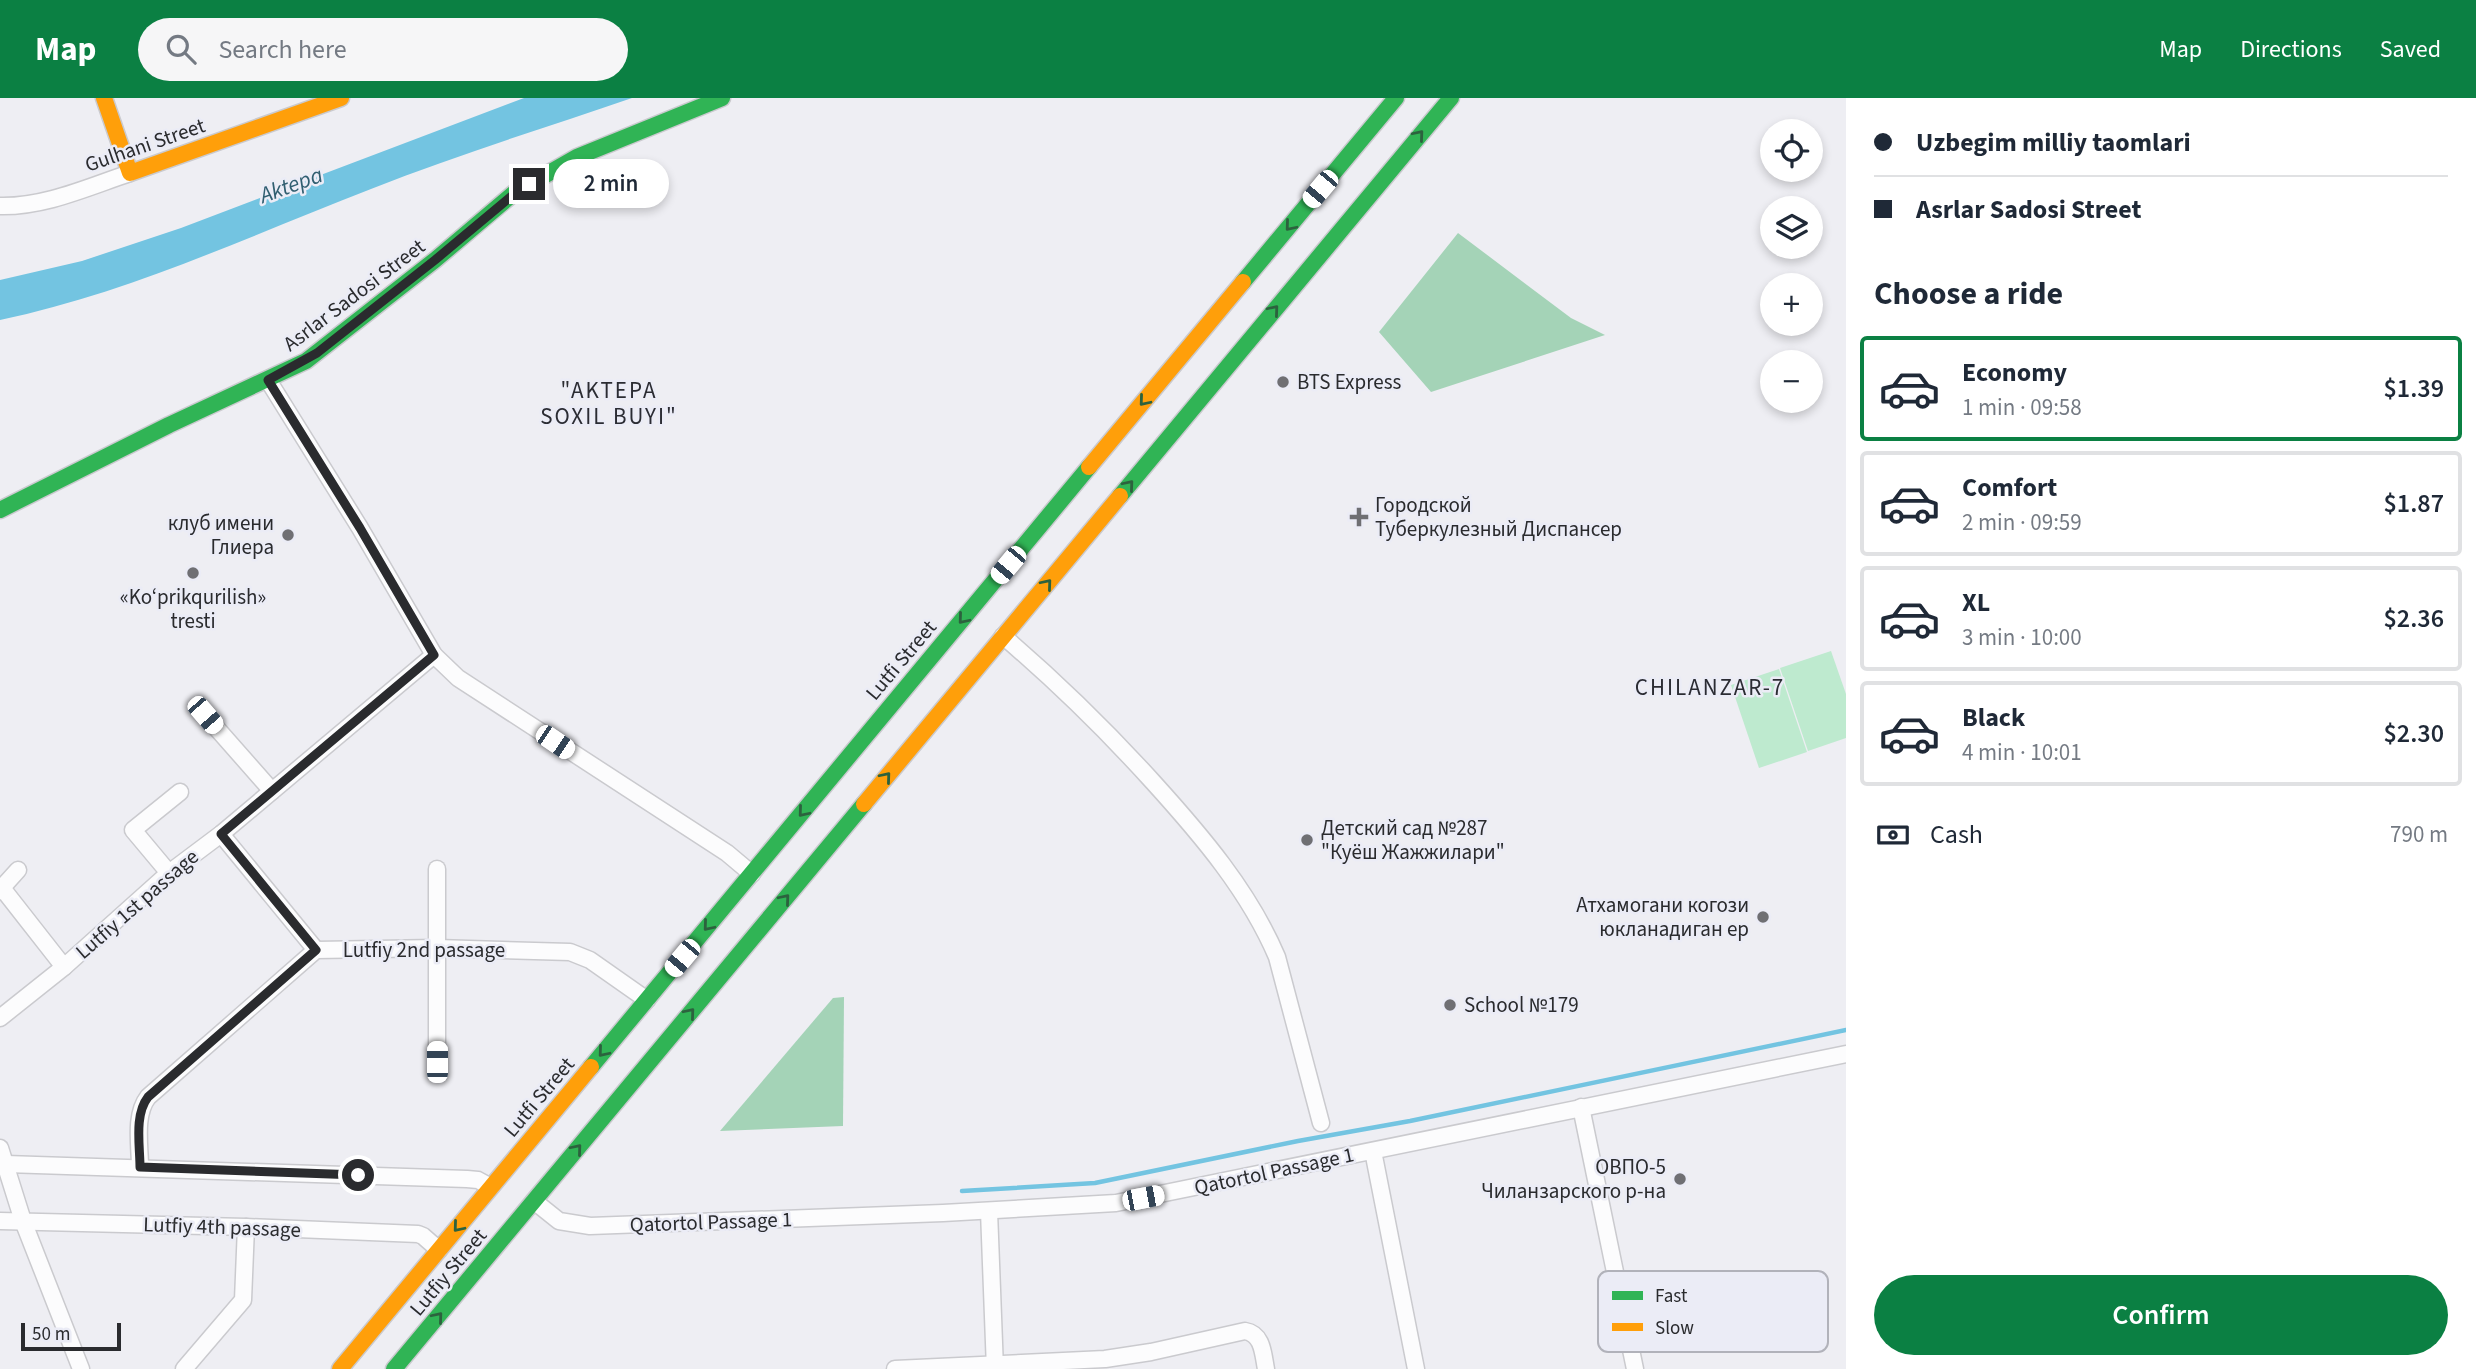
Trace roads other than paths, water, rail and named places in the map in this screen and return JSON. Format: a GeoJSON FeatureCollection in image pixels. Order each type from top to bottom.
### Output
{"type":"FeatureCollection","features":[{"type":"Feature","properties":{"kind":"main road"},"geometry":{"type":"LineString","coordinates":[[104,98],[130,173]]}},
{"type":"Feature","properties":{"kind":"main road","name":"Gulhani Street"},"geometry":{"type":"LineString","coordinates":[[130,173],[341,98]]}},
{"type":"Feature","properties":{"kind":"main road","name":"Asrlar Sadosi Street"},"geometry":{"type":"LineString","coordinates":[[0,510],[169,425],[268,380],[317,353],[514,194],[577,157],[722,98]]}},
{"type":"Feature","properties":{"kind":"main road","name":"Lutfi Street"},"geometry":{"type":"LineString","coordinates":[[439,1250],[1396,98]]}},
{"type":"Feature","properties":{"kind":"main road"},"geometry":{"type":"LineString","coordinates":[[534,1201],[1451,98]]}},
{"type":"Feature","properties":{"kind":"main road"},"geometry":{"type":"LineString","coordinates":[[1054,510],[1061,534],[1073,540],[1085,538]]}},
{"type":"Feature","properties":{"kind":"main road"},"geometry":{"type":"LineString","coordinates":[[980,598],[986,595],[1006,598],[1014,622]]}},
{"type":"Feature","properties":{"kind":"main road","name":"Lutfiy Street"},"geometry":{"type":"LineString","coordinates":[[394,1369],[534,1201]]}},
{"type":"Feature","properties":{"kind":"main road","name":"Lutfiy Street"},"geometry":{"type":"LineString","coordinates":[[340,1369],[439,1250]]}},
{"type":"Feature","properties":{"kind":"street","name":"Gulhani Street"},"geometry":{"type":"LineString","coordinates":[[0,206],[45,201],[130,173]]}},
{"type":"Feature","properties":{"kind":"street"},"geometry":{"type":"LineString","coordinates":[[268,380],[360,528],[434,655],[458,678],[727,853],[752,874]]}},
{"type":"Feature","properties":{"kind":"street"},"geometry":{"type":"LineString","coordinates":[[1003,636],[1072,696],[1140,768],[1198,832],[1248,902],[1277,957],[1321,1123]]}},
{"type":"Feature","properties":{"kind":"street","name":"Lutfiy 1st passage"},"geometry":{"type":"LineString","coordinates":[[0,1018],[64,967],[169,873],[221,834],[434,655]]}},
{"type":"Feature","properties":{"kind":"street"},"geometry":{"type":"LineString","coordinates":[[205,715],[272,791]]}},
{"type":"Feature","properties":{"kind":"street"},"geometry":{"type":"LineString","coordinates":[[169,873],[133,830],[180,792]]}},
{"type":"Feature","properties":{"kind":"street"},"geometry":{"type":"LineString","coordinates":[[221,834],[316,950]]}},
{"type":"Feature","properties":{"kind":"street"},"geometry":{"type":"LineString","coordinates":[[437,869],[437,1062]]}},
{"type":"Feature","properties":{"kind":"street"},"geometry":{"type":"LineString","coordinates":[[18,870],[0,890],[6,893],[64,967]]}},
{"type":"Feature","properties":{"kind":"street","name":"Lutfiy 2nd passage"},"geometry":{"type":"LineString","coordinates":[[140,1167],[142,1104],[316,950],[437,948],[570,952],[590,960],[647,1000]]}},
{"type":"Feature","properties":{"kind":"street","name":"Qatortol Passage 1"},"geometry":{"type":"LineString","coordinates":[[534,1201],[559,1222],[590,1226],[715,1223],[1116,1203],[1846,1054]]}},
{"type":"Feature","properties":{"kind":"street"},"geometry":{"type":"LineString","coordinates":[[1581,1107],[1615,1271]]}},
{"type":"Feature","properties":{"kind":"street"},"geometry":{"type":"LineString","coordinates":[[0,1148],[23,1221],[80,1369]]}},
{"type":"Feature","properties":{"kind":"street"},"geometry":{"type":"LineString","coordinates":[[1373,1151],[1416,1369]]}},
{"type":"Feature","properties":{"kind":"street"},"geometry":{"type":"LineString","coordinates":[[6,1164],[467,1179],[478,1180],[491,1187]]}},
{"type":"Feature","properties":{"kind":"street"},"geometry":{"type":"LineString","coordinates":[[989,1211],[995,1367]]}},
{"type":"Feature","properties":{"kind":"street","name":"Lutfiy 4th passage"},"geometry":{"type":"LineString","coordinates":[[0,1221],[418,1234],[439,1250]]}},
{"type":"Feature","properties":{"kind":"street"},"geometry":{"type":"LineString","coordinates":[[184,1369],[243,1300],[246,1227]]}},
{"type":"Feature","properties":{"kind":"street"},"geometry":{"type":"LineString","coordinates":[[895,1369],[995,1367],[1128,1356],[1245,1331],[1251,1332],[1260,1341],[1266,1369]]}},
{"type":"Feature","properties":{"kind":"water","name":"Aktepa"},"geometry":{"type":"Polygon","coordinates":[[[524,98],[632,98],[403,177],[142,279],[48,309],[0,320],[0,280],[82,261],[181,228],[524,98]]]}},
{"type":"Feature","properties":{"kind":"waterway"},"geometry":{"type":"LineString","coordinates":[[962,1191],[1095,1183],[1410,1121],[1846,1030]]}},
{"type":"Feature","properties":{"kind":"place","name":"BTS Express"},"geometry":{"type":"Point","coordinates":[1283,382]}},
{"type":"Feature","properties":{"kind":"place","name":"Городской Туберкулезный Диспансер"},"geometry":{"type":"Point","coordinates":[1359,517]}},
{"type":"Feature","properties":{"kind":"place","name":"клуб имени Глиера"},"geometry":{"type":"Point","coordinates":[288,535]}},
{"type":"Feature","properties":{"kind":"place","name":"«Ko‘prikqurilish» tresti"},"geometry":{"type":"Point","coordinates":[193,573]}},
{"type":"Feature","properties":{"kind":"place","name":"Детский сад №287 \"Куёш Жажжилари\""},"geometry":{"type":"Point","coordinates":[1307,840]}},
{"type":"Feature","properties":{"kind":"place","name":"Атхамогани когози юкланадиган ер"},"geometry":{"type":"Point","coordinates":[1763,917]}},
{"type":"Feature","properties":{"kind":"place","name":"School №179"},"geometry":{"type":"Point","coordinates":[1450,1005]}},
{"type":"Feature","properties":{"kind":"place","name":"ОВПО-5 Чиланзарского р-на"},"geometry":{"type":"Point","coordinates":[1680,1179]}},
{"type":"Feature","properties":{"kind":"district","name":"\"AKTEPA SOXIL BUYI\""},"geometry":{"type":"Point","coordinates":[609,403]}},
{"type":"Feature","properties":{"kind":"district","name":"CHILANZAR-7"},"geometry":{"type":"Point","coordinates":[1710,687]}}]}
